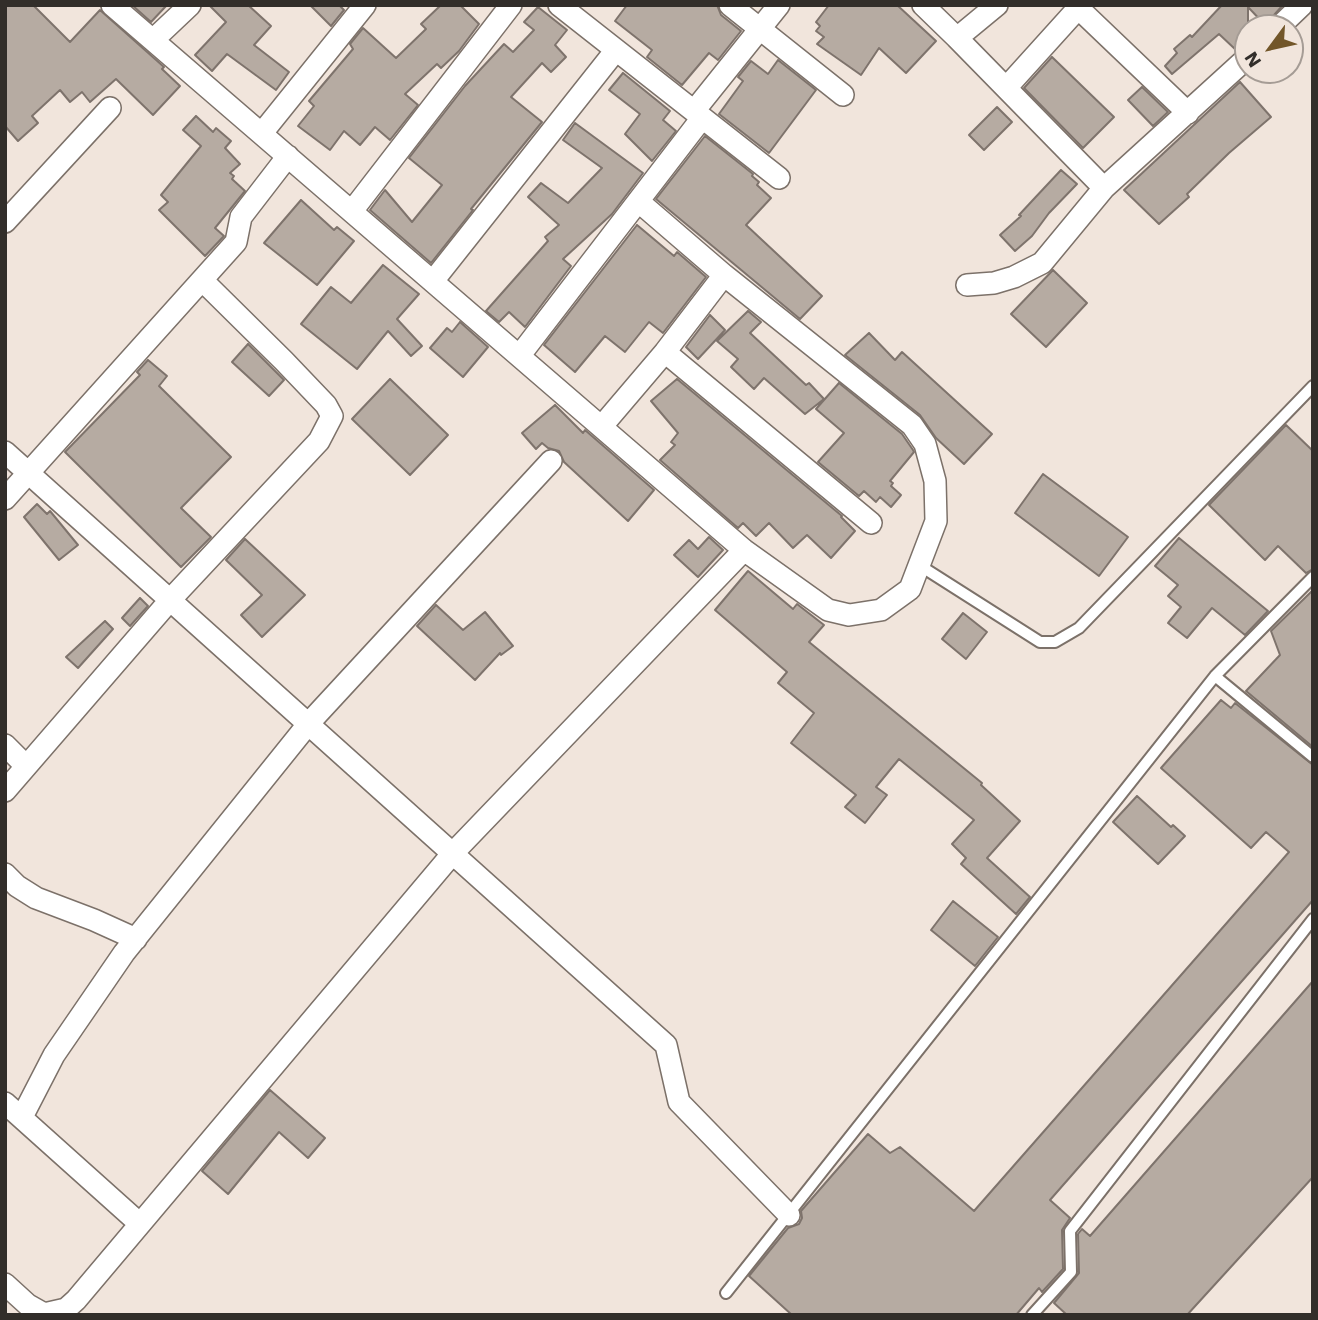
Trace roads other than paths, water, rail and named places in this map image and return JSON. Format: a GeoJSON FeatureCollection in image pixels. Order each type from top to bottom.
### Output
{"type":"FeatureCollection","features":[{"type":"Feature","properties":{"kind":"street"},"geometry":{"type":"LineString","coordinates":[[112,5],[744,550],[828,610],[849,615],[881,610],[910,589],[936,521],[935,481],[925,444],[912,425],[724,275],[638,201]]}},
{"type":"Feature","properties":{"kind":"street"},"geometry":{"type":"LineString","coordinates":[[153,40],[191,5]]}},
{"type":"Feature","properties":{"kind":"street"},"geometry":{"type":"LineString","coordinates":[[262,133],[365,5]]}},
{"type":"Feature","properties":{"kind":"street"},"geometry":{"type":"LineString","coordinates":[[352,211],[511,5]]}},
{"type":"Feature","properties":{"kind":"street"},"geometry":{"type":"LineString","coordinates":[[730,5],[843,95]]}},
{"type":"Feature","properties":{"kind":"street"},"geometry":{"type":"LineString","coordinates":[[520,355],[638,201],[779,5]]}},
{"type":"Feature","properties":{"kind":"street"},"geometry":{"type":"LineString","coordinates":[[923,5],[1104,188]]}},
{"type":"Feature","properties":{"kind":"street"},"geometry":{"type":"LineString","coordinates":[[957,38],[997,5]]}},
{"type":"Feature","properties":{"kind":"street"},"geometry":{"type":"LineString","coordinates":[[1006,88],[1078,6],[1188,113]]}},
{"type":"Feature","properties":{"kind":"street"},"geometry":{"type":"LineString","coordinates":[[571,9],[615,50],[779,178]]}},
{"type":"Feature","properties":{"kind":"street"},"geometry":{"type":"LineString","coordinates":[[433,281],[615,50]]}},
{"type":"Feature","properties":{"kind":"street"},"geometry":{"type":"LineString","coordinates":[[967,285],[994,283],[1014,277],[1042,263],[1104,188],[1234,70]]}},
{"type":"Feature","properties":{"kind":"street"},"geometry":{"type":"LineString","coordinates":[[5,222],[110,108]]}},
{"type":"Feature","properties":{"kind":"street"},"geometry":{"type":"LineString","coordinates":[[5,499],[236,242],[241,217],[288,156]]}},
{"type":"Feature","properties":{"kind":"street"},"geometry":{"type":"LineString","coordinates":[[602,426],[665,352],[724,275]]}},
{"type":"Feature","properties":{"kind":"street"},"geometry":{"type":"LineString","coordinates":[[5,790],[171,599],[319,441],[332,416],[326,405],[284,360],[202,280]]}},
{"type":"Feature","properties":{"kind":"street"},"geometry":{"type":"LineString","coordinates":[[665,352],[871,523]]}},
{"type":"Feature","properties":{"kind":"street"},"geometry":{"type":"LineString","coordinates":[[5,452],[666,1045],[680,1102],[789,1215]]}},
{"type":"Feature","properties":{"kind":"street"},"geometry":{"type":"LineString","coordinates":[[22,1117],[54,1055],[136,939],[309,723],[551,461]]}},
{"type":"Feature","properties":{"kind":"street"},"geometry":{"type":"LineString","coordinates":[[5,1284],[28,1305],[44,1314],[55,1313],[76,1300],[453,853],[744,550]]}},
{"type":"Feature","properties":{"kind":"street"},"geometry":{"type":"LineString","coordinates":[[5,745],[26,766]]}},
{"type":"Feature","properties":{"kind":"street"},"geometry":{"type":"LineString","coordinates":[[5,874],[17,886],[36,898],[136,939]]}},
{"type":"Feature","properties":{"kind":"street"},"geometry":{"type":"LineString","coordinates":[[5,1102],[140,1224]]}},
{"type":"Feature","properties":{"kind":"lane"},"geometry":{"type":"LineString","coordinates":[[919,565],[1040,642],[1055,642],[1079,628],[1313,386]]}},
{"type":"Feature","properties":{"kind":"lane"},"geometry":{"type":"LineString","coordinates":[[726,1293],[1215,676],[1313,578]]}},
{"type":"Feature","properties":{"kind":"lane"},"geometry":{"type":"LineString","coordinates":[[1215,676],[1313,757]]}},
{"type":"Feature","properties":{"kind":"lane"},"geometry":{"type":"LineString","coordinates":[[1032,1315],[1071,1272],[1070,1231],[1313,919]]}}]}
